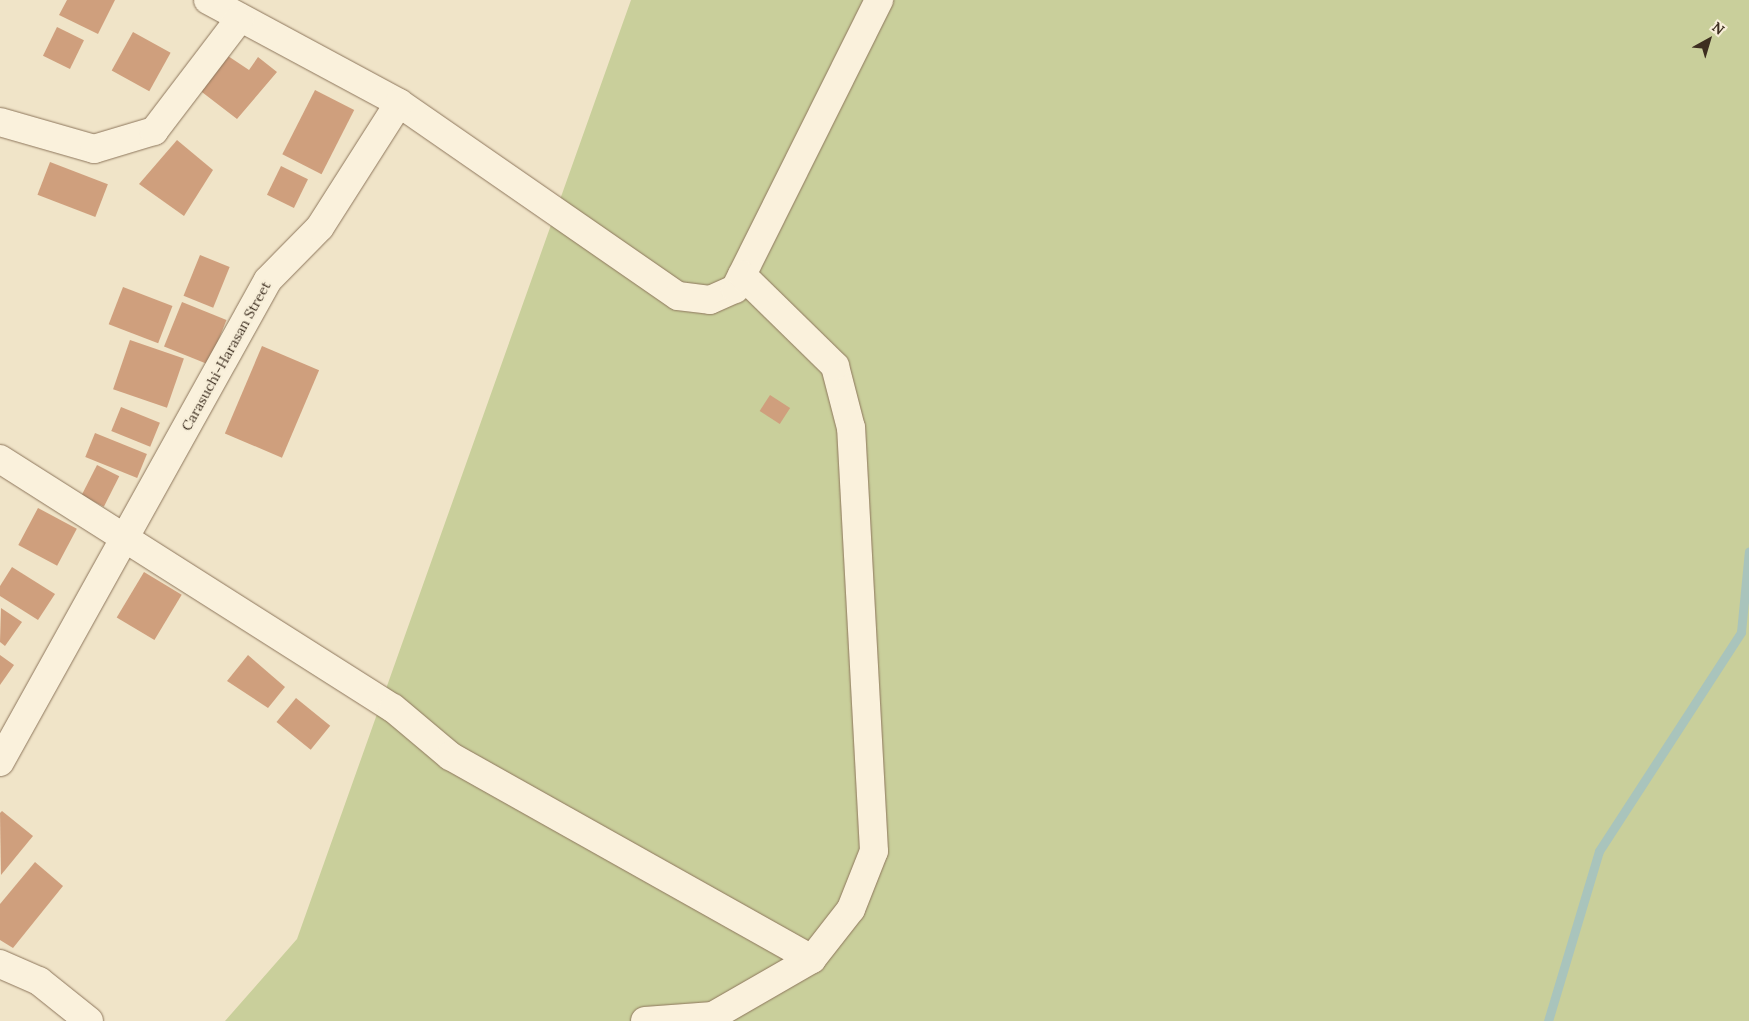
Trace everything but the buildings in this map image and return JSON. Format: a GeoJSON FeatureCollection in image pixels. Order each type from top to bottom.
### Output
{"type":"FeatureCollection","features":[{"type":"Feature","properties":{"kind":"street"},"geometry":{"type":"LineString","coordinates":[[208,0],[399,103],[678,296],[710,300],[735,289],[878,0]]}},
{"type":"Feature","properties":{"kind":"street"},"geometry":{"type":"LineString","coordinates":[[0,122],[94,149],[154,131],[240,18]]}},
{"type":"Feature","properties":{"kind":"street","name":"Carasuchi-Harasan Street"},"geometry":{"type":"LineString","coordinates":[[0,762],[268,280],[320,227],[399,103]]}},
{"type":"Feature","properties":{"kind":"street"},"geometry":{"type":"LineString","coordinates":[[645,1021],[713,1016],[812,959],[851,908],[874,851],[851,428],[835,366],[742,275]]}},
{"type":"Feature","properties":{"kind":"street"},"geometry":{"type":"LineString","coordinates":[[0,459],[393,708],[450,756],[812,959]]}},
{"type":"Feature","properties":{"kind":"street"},"geometry":{"type":"LineString","coordinates":[[0,964],[38,982],[89,1021]]}},
{"type":"Feature","properties":{"kind":"green space"},"geometry":{"type":"Polygon","coordinates":[[[631,0],[1749,0],[1749,1021],[225,1021],[297,939],[631,0]]]}},
{"type":"Feature","properties":{"kind":"waterway"},"geometry":{"type":"LineString","coordinates":[[1548,1021],[1599,851],[1741,632],[1749,551]]}}]}
